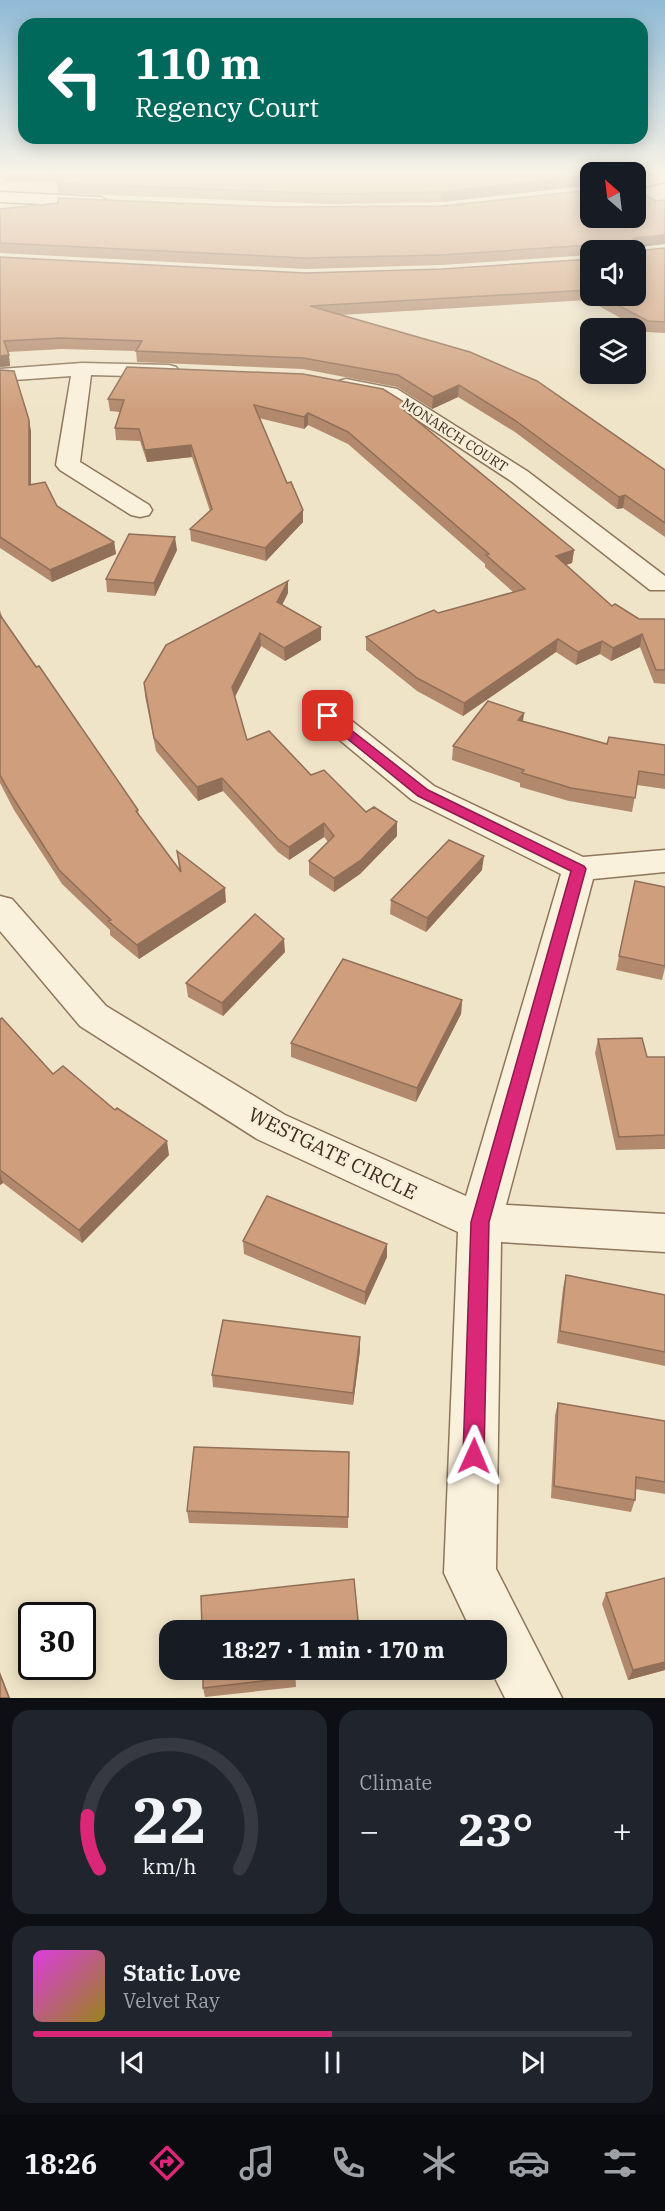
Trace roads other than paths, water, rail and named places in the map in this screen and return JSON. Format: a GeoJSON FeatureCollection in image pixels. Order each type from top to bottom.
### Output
{"type":"FeatureCollection","features":[{"type":"Feature","properties":{"kind":"street"},"geometry":{"type":"LineString","coordinates":[[82,369],[68,465],[140,510]]}},
{"type":"Feature","properties":{"kind":"street"},"geometry":{"type":"LineString","coordinates":[[0,375],[82,369],[194,372]]}},
{"type":"Feature","properties":{"kind":"street","name":"MONARCH COURT"},"geometry":{"type":"LineString","coordinates":[[325,381],[390,393],[519,476],[659,584]]}},
{"type":"Feature","properties":{"kind":"street"},"geometry":{"type":"LineString","coordinates":[[328,716],[423,793],[579,869],[665,861]]}},
{"type":"Feature","properties":{"kind":"street"},"geometry":{"type":"LineString","coordinates":[[534,1698],[470,1573],[480,1222],[579,869]]}},
{"type":"Feature","properties":{"kind":"street","name":"WESTGATE CIRCLE"},"geometry":{"type":"LineString","coordinates":[[0,908],[93,1016],[271,1127],[480,1222],[665,1233]]}}]}
